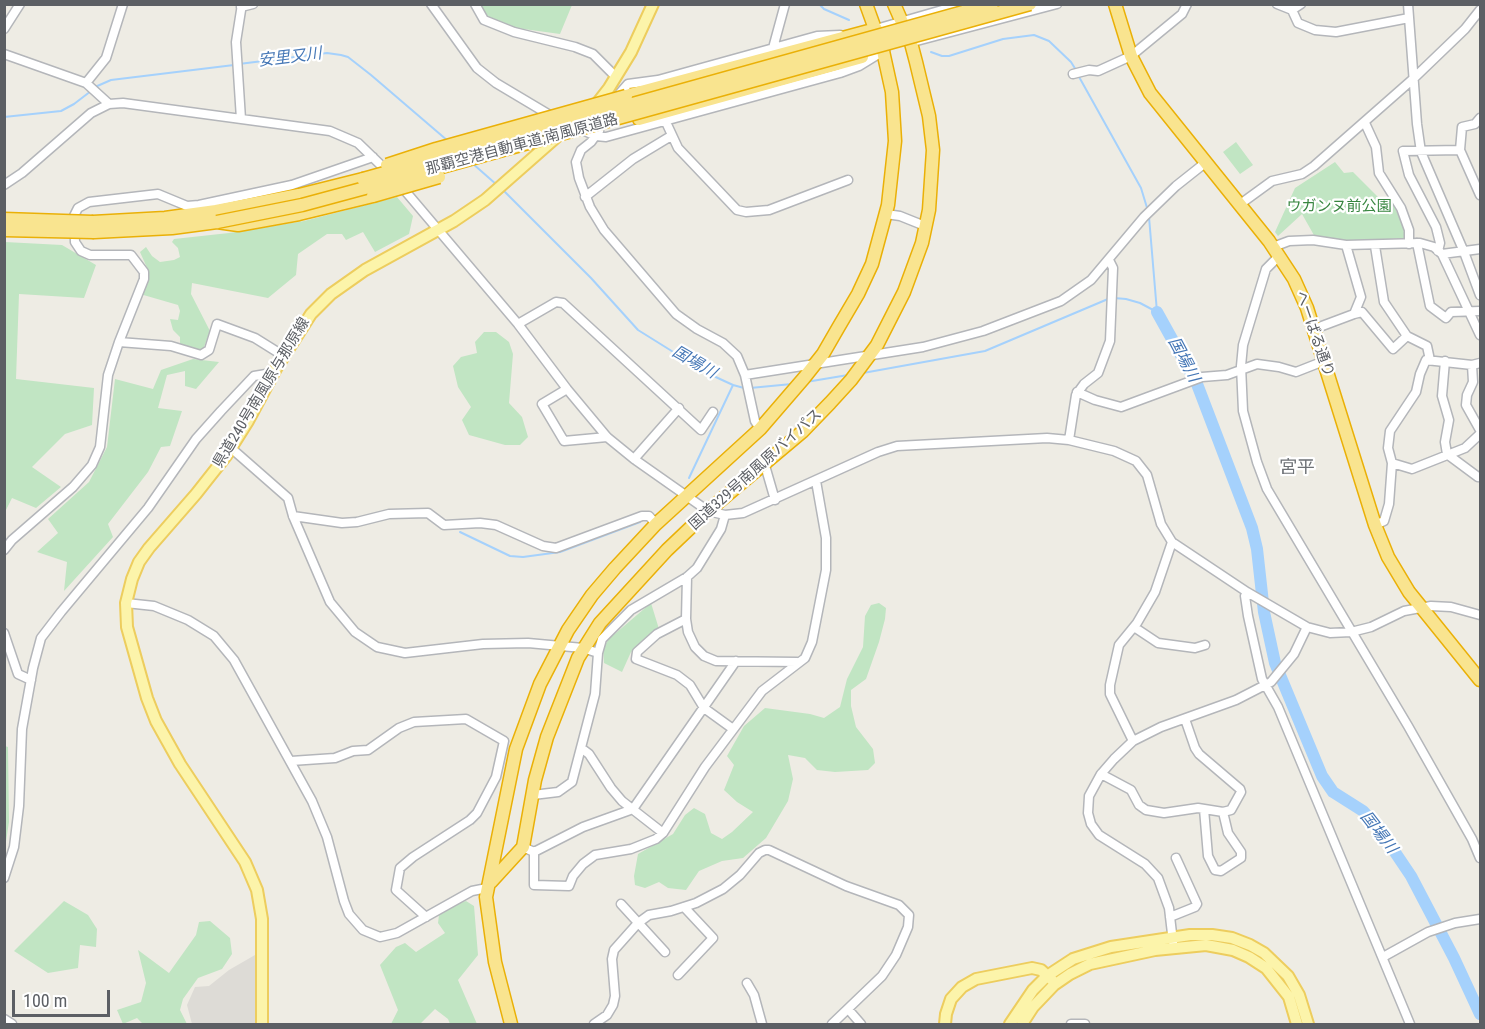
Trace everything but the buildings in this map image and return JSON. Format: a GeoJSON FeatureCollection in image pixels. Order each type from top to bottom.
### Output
{"type":"FeatureCollection","features":[{"type":"Feature","properties":{"kind":"highway","name":"国道329号南風原バイパス"},"geometry":{"type":"LineString","coordinates":[[511,1024],[492,948],[487,888],[516,749],[531,703],[559,645],[602,583],[656,524],[760,429],[793,391],[823,354],[858,294],[872,264],[886,214],[893,174],[895,131],[892,92],[883,51],[871,30],[866,4]]}},
{"type":"Feature","properties":{"kind":"highway","name":"国道329号南風原バイパス"},"geometry":{"type":"LineString","coordinates":[[529,849],[532,795],[547,737],[583,648],[600,623],[636,581],[708,511],[802,432],[850,380],[891,320],[904,292],[926,226],[932,180],[932,142],[927,103],[910,43],[894,4]]}},
{"type":"Feature","properties":{"kind":"highway","name":"那覇空港自動車道;南風原道路"},"geometry":{"type":"LineString","coordinates":[[169,223],[363,179],[992,4]]}},
{"type":"Feature","properties":{"kind":"highway","name":"那覇空港自動車道;南風原道路"},"geometry":{"type":"LineString","coordinates":[[4,230],[217,222],[302,205],[1030,4]]}},
{"type":"Feature","properties":{"kind":"highway","name":"へーばる通り"},"geometry":{"type":"LineString","coordinates":[[1115,4],[1131,56],[1150,93],[1276,252],[1301,294],[1375,525],[1394,570],[1480,680]]}},
{"type":"Feature","properties":{"kind":"highway"},"geometry":{"type":"LineString","coordinates":[[363,179],[379,168],[408,157],[871,30]]}},
{"type":"Feature","properties":{"kind":"highway"},"geometry":{"type":"LineString","coordinates":[[217,222],[238,225],[347,203],[883,51]]}},
{"type":"Feature","properties":{"kind":"highway","name":"那覇空港自動車道;南風原道路"},"geometry":{"type":"LineString","coordinates":[[4,219],[94,227]]}},
{"type":"Feature","properties":{"kind":"highway"},"geometry":{"type":"LineString","coordinates":[[487,888],[497,873],[529,849]]}},
{"type":"Feature","properties":{"kind":"main road","name":"県道240号南風原与那原線"},"geometry":{"type":"LineString","coordinates":[[262,1024],[262,919],[257,890],[245,862],[180,764],[156,721],[130,640],[126,603],[132,579],[144,555],[208,480],[231,448],[286,351],[311,314],[340,287],[386,258],[467,213],[510,180],[556,137],[591,110],[616,77],[631,52],[652,4]]}},
{"type":"Feature","properties":{"kind":"main road"},"geometry":{"type":"LineString","coordinates":[[1022,1024],[1028,1005],[1047,976],[1069,961],[1093,951],[1212,935],[1241,941],[1264,953],[1288,976],[1299,994],[1308,1024]]}},
{"type":"Feature","properties":{"kind":"main road"},"geometry":{"type":"LineString","coordinates":[[1010,1024],[1028,1005],[1056,983],[1090,964],[1173,942],[1220,946],[1249,957],[1266,968],[1289,997],[1297,1024]]}},
{"type":"Feature","properties":{"kind":"main road"},"geometry":{"type":"LineString","coordinates":[[947,1024],[946,1014],[951,999],[969,982],[986,976],[1032,968],[1041,970],[1056,983]]}},
{"type":"Feature","properties":{"kind":"street"},"geometry":{"type":"LineString","coordinates":[[4,29],[20,4]]}},
{"type":"Feature","properties":{"kind":"street"},"geometry":{"type":"LineString","coordinates":[[86,83],[106,58],[123,4]]}},
{"type":"Feature","properties":{"kind":"street"},"geometry":{"type":"LineString","coordinates":[[241,119],[236,42],[242,6],[253,4]]}},
{"type":"Feature","properties":{"kind":"street"},"geometry":{"type":"LineString","coordinates":[[431,4],[477,68],[496,83],[572,125],[596,136],[606,137],[840,73],[859,66],[883,51],[1057,4]]}},
{"type":"Feature","properties":{"kind":"street"},"geometry":{"type":"LineString","coordinates":[[475,4],[484,20],[514,32],[575,47],[593,54],[616,77]]}},
{"type":"Feature","properties":{"kind":"street"},"geometry":{"type":"LineString","coordinates":[[773,48],[785,4]]}},
{"type":"Feature","properties":{"kind":"street"},"geometry":{"type":"LineString","coordinates":[[760,429],[755,421],[741,364],[730,348],[685,321],[668,305],[604,230],[585,197],[576,162],[581,150],[596,136],[610,105],[617,94],[628,84],[658,80],[823,34],[843,35],[862,29],[871,30],[963,4]]}},
{"type":"Feature","properties":{"kind":"street"},"geometry":{"type":"LineString","coordinates":[[1074,73],[1085,70],[1098,71],[1131,56],[1182,14],[1187,4]]}},
{"type":"Feature","properties":{"kind":"street"},"geometry":{"type":"LineString","coordinates":[[1277,4],[1292,10],[1298,23],[1315,30],[1336,32],[1409,18]]}},
{"type":"Feature","properties":{"kind":"street"},"geometry":{"type":"LineString","coordinates":[[1292,10],[1301,4]]}},
{"type":"Feature","properties":{"kind":"street"},"geometry":{"type":"LineString","coordinates":[[1408,4],[1421,150],[1480,295]]}},
{"type":"Feature","properties":{"kind":"street"},"geometry":{"type":"LineString","coordinates":[[1239,205],[1272,181],[1302,174],[1314,166],[1413,79],[1466,29],[1480,10]]}},
{"type":"Feature","properties":{"kind":"street"},"geometry":{"type":"LineString","coordinates":[[4,54],[86,83],[109,104]]}},
{"type":"Feature","properties":{"kind":"street"},"geometry":{"type":"LineString","coordinates":[[4,185],[22,173],[84,118],[109,104],[153,105],[330,131],[358,143],[407,192],[518,324],[607,437],[708,511],[725,515],[743,513],[816,482],[878,452],[897,446],[1047,438],[1069,440],[1103,448],[1136,461],[1147,476],[1161,524],[1172,542],[1276,610],[1307,627],[1330,633],[1351,632],[1371,627],[1404,611],[1422,607],[1451,607],[1480,615]]}},
{"type":"Feature","properties":{"kind":"street"},"geometry":{"type":"LineString","coordinates":[[1480,118],[1475,124],[1462,126],[1460,150],[1480,195]]}},
{"type":"Feature","properties":{"kind":"street"},"geometry":{"type":"LineString","coordinates":[[665,120],[678,148],[737,210],[746,212],[769,210],[848,180]]}},
{"type":"Feature","properties":{"kind":"street"},"geometry":{"type":"LineString","coordinates":[[1365,123],[1376,147],[1378,173],[1401,208],[1430,306],[1446,318],[1451,312],[1480,311]]}},
{"type":"Feature","properties":{"kind":"street"},"geometry":{"type":"LineString","coordinates":[[585,197],[633,159],[671,136]]}},
{"type":"Feature","properties":{"kind":"street"},"geometry":{"type":"LineString","coordinates":[[1460,150],[1403,151],[1409,175],[1436,227],[1440,252],[1480,334]]}},
{"type":"Feature","properties":{"kind":"street"},"geometry":{"type":"LineString","coordinates":[[4,550],[12,540],[73,487],[93,465],[100,447],[108,375],[144,279],[144,272],[131,255],[90,255],[81,251],[75,242],[74,216],[78,208],[89,202],[158,194],[187,206],[199,205],[292,185],[373,157]]}},
{"type":"Feature","properties":{"kind":"street"},"geometry":{"type":"LineString","coordinates":[[745,378],[815,364],[865,361],[963,336],[1048,307],[1082,288],[1109,260],[1144,217],[1205,163]]}},
{"type":"Feature","properties":{"kind":"street"},"geometry":{"type":"LineString","coordinates":[[886,214],[900,216],[926,226]]}},
{"type":"Feature","properties":{"kind":"street"},"geometry":{"type":"LineString","coordinates":[[1480,249],[1440,252],[1434,248],[1413,244],[1375,246],[1313,240],[1290,241],[1276,252],[1266,269],[1244,345],[1241,368],[1244,411],[1265,486],[1408,726],[1472,839],[1480,858]]}},
{"type":"Feature","properties":{"kind":"street"},"geometry":{"type":"LineString","coordinates":[[1346,245],[1360,297],[1354,314]]}},
{"type":"Feature","properties":{"kind":"street"},"geometry":{"type":"LineString","coordinates":[[1375,246],[1384,302],[1407,336],[1427,346],[1430,360]]}},
{"type":"Feature","properties":{"kind":"street"},"geometry":{"type":"LineString","coordinates":[[1069,440],[1077,392],[1098,373],[1110,341],[1113,268],[1109,260]]}},
{"type":"Feature","properties":{"kind":"street"},"geometry":{"type":"LineString","coordinates":[[518,324],[556,302],[563,303],[701,430],[713,412]]}},
{"type":"Feature","properties":{"kind":"street"},"geometry":{"type":"LineString","coordinates":[[1314,329],[1362,312],[1393,349],[1407,336]]}},
{"type":"Feature","properties":{"kind":"street"},"geometry":{"type":"LineString","coordinates":[[119,342],[171,346],[201,355],[209,350],[217,324],[255,338],[279,353],[286,351]]}},
{"type":"Feature","properties":{"kind":"street"},"geometry":{"type":"LineString","coordinates":[[1375,525],[1384,521],[1389,504],[1392,463],[1388,447],[1390,431],[1416,392],[1426,360],[1476,364],[1466,405],[1480,432],[1465,448],[1412,469],[1392,463]]}},
{"type":"Feature","properties":{"kind":"street"},"geometry":{"type":"LineString","coordinates":[[1077,392],[1121,407],[1202,377],[1227,375],[1257,364],[1296,372],[1324,361]]}},
{"type":"Feature","properties":{"kind":"street"},"geometry":{"type":"LineString","coordinates":[[1445,361],[1442,396],[1449,420],[1444,442],[1447,454],[1478,477]]}},
{"type":"Feature","properties":{"kind":"street"},"geometry":{"type":"LineString","coordinates":[[4,878],[14,847],[17,828],[21,738],[31,680],[39,644],[44,633],[148,508],[196,439],[254,376],[260,374],[272,376]]}},
{"type":"Feature","properties":{"kind":"street"},"geometry":{"type":"LineString","coordinates":[[567,388],[542,404],[564,441],[607,437]]}},
{"type":"Feature","properties":{"kind":"street"},"geometry":{"type":"LineString","coordinates":[[634,459],[679,408]]}},
{"type":"Feature","properties":{"kind":"street"},"geometry":{"type":"LineString","coordinates":[[231,448],[288,498],[293,516],[330,602],[355,632],[377,647],[405,653],[483,644],[559,645],[583,648],[598,653]]}},
{"type":"Feature","properties":{"kind":"street"},"geometry":{"type":"LineString","coordinates":[[764,462],[775,500]]}},
{"type":"Feature","properties":{"kind":"street"},"geometry":{"type":"LineString","coordinates":[[736,661],[633,809],[529,849],[534,885],[569,886],[573,876],[583,864],[595,855],[645,845],[656,839],[663,832],[705,767],[762,691],[806,658],[813,642],[826,570],[826,538],[816,482]]}},
{"type":"Feature","properties":{"kind":"street"},"geometry":{"type":"LineString","coordinates":[[293,516],[342,523],[357,522],[389,514],[428,513],[444,525],[480,523],[496,525],[543,546],[556,548],[642,516],[649,516],[656,524]]}},
{"type":"Feature","properties":{"kind":"street"},"geometry":{"type":"LineString","coordinates":[[532,795],[558,792],[572,782],[595,694],[598,653],[602,639],[631,610],[687,577],[697,568],[715,540],[725,515]]}},
{"type":"Feature","properties":{"kind":"street"},"geometry":{"type":"LineString","coordinates":[[1133,741],[1109,690],[1119,645],[1134,627],[1155,592],[1172,542]]}},
{"type":"Feature","properties":{"kind":"street"},"geometry":{"type":"LineString","coordinates":[[687,577],[688,632],[695,647],[704,656],[716,661],[798,662]]}},
{"type":"Feature","properties":{"kind":"street"},"geometry":{"type":"LineString","coordinates":[[1251,594],[1245,596],[1248,616],[1268,684],[1410,1024]]}},
{"type":"Feature","properties":{"kind":"street"},"geometry":{"type":"LineString","coordinates":[[126,603],[154,606],[202,627],[214,636],[234,660],[312,801],[327,837],[344,902],[354,923],[371,934],[388,936],[404,930],[472,891],[487,888]]}},
{"type":"Feature","properties":{"kind":"street"},"geometry":{"type":"LineString","coordinates":[[686,619],[657,634],[637,652],[636,659],[677,675],[690,685],[704,708],[733,729]]}},
{"type":"Feature","properties":{"kind":"street"},"geometry":{"type":"LineString","coordinates":[[1134,627],[1158,643],[1196,648],[1205,645]]}},
{"type":"Feature","properties":{"kind":"street"},"geometry":{"type":"LineString","coordinates":[[1173,942],[1164,890],[1152,870],[1098,835],[1091,824],[1087,804],[1093,788],[1113,759],[1133,741],[1236,700],[1268,684],[1287,666],[1307,627]]}},
{"type":"Feature","properties":{"kind":"street"},"geometry":{"type":"LineString","coordinates":[[4,633],[18,674],[31,680]]}},
{"type":"Feature","properties":{"kind":"street"},"geometry":{"type":"LineString","coordinates":[[291,761],[335,758],[353,751],[368,750],[399,728],[414,722],[466,719],[504,741],[496,777],[477,813],[400,868],[396,890],[426,917]]}},
{"type":"Feature","properties":{"kind":"street"},"geometry":{"type":"LineString","coordinates":[[1101,774],[1131,790],[1139,805],[1146,810],[1164,813],[1198,808],[1223,812],[1233,807],[1241,792],[1240,789],[1199,754],[1185,719]]}},
{"type":"Feature","properties":{"kind":"street"},"geometry":{"type":"LineString","coordinates":[[581,748],[589,754],[610,788],[663,832]]}},
{"type":"Feature","properties":{"kind":"street"},"geometry":{"type":"LineString","coordinates":[[1204,809],[1208,856],[1215,870],[1221,871],[1241,858],[1241,852],[1228,833],[1223,812]]}},
{"type":"Feature","properties":{"kind":"street"},"geometry":{"type":"LineString","coordinates":[[594,1024],[606,1015],[613,1005],[615,996],[612,959],[614,950],[638,923],[649,915],[696,903],[723,889],[740,875],[759,853],[765,850],[846,886],[898,905],[909,915],[908,927],[902,944],[882,976],[832,1024]]}},
{"type":"Feature","properties":{"kind":"street"},"geometry":{"type":"LineString","coordinates":[[1170,917],[1195,907],[1197,904],[1176,858]]}},
{"type":"Feature","properties":{"kind":"street"},"geometry":{"type":"LineString","coordinates":[[621,904],[666,952]]}},
{"type":"Feature","properties":{"kind":"street"},"geometry":{"type":"LineString","coordinates":[[678,975],[713,938],[684,907]]}},
{"type":"Feature","properties":{"kind":"street"},"geometry":{"type":"LineString","coordinates":[[1383,957],[1428,932],[1455,923],[1480,919]]}},
{"type":"Feature","properties":{"kind":"street"},"geometry":{"type":"LineString","coordinates":[[747,983],[754,994],[762,1024]]}},
{"type":"Feature","properties":{"kind":"street"},"geometry":{"type":"LineString","coordinates":[[848,1009],[861,1024]]}},
{"type":"Feature","properties":{"kind":"street"},"geometry":{"type":"LineString","coordinates":[[4,1019],[12,1024]]}},
{"type":"Feature","properties":{"kind":"street"},"geometry":{"type":"LineString","coordinates":[[1071,1024],[1085,1024]]}},
{"type":"Feature","properties":{"kind":"shaded area"},"geometry":{"type":"Polygon","coordinates":[[[255,955],[256,1024],[192,1024],[187,1005],[195,987],[209,986],[229,970],[255,955]]]}},
{"type":"Feature","properties":{"kind":"green space"},"geometry":{"type":"Polygon","coordinates":[[[481,5],[572,5],[560,34],[509,27],[489,18],[481,5]]]}},
{"type":"Feature","properties":{"kind":"green space"},"geometry":{"type":"Polygon","coordinates":[[[1236,142],[1253,165],[1240,174],[1223,152],[1236,142]]]}},
{"type":"Feature","properties":{"kind":"green space","name":"ウガンヌ前公園"},"geometry":{"type":"Polygon","coordinates":[[[1335,162],[1344,173],[1353,172],[1380,199],[1383,206],[1392,201],[1403,226],[1405,238],[1346,242],[1315,237],[1302,214],[1278,236],[1275,232],[1295,188],[1335,162]]]}},
{"type":"Feature","properties":{"kind":"green space"},"geometry":{"type":"Polygon","coordinates":[[[397,197],[413,216],[409,234],[375,252],[363,232],[346,240],[342,234],[327,234],[298,254],[296,275],[268,298],[192,283],[191,294],[210,331],[204,347],[199,351],[180,344],[180,337],[173,330],[170,319],[178,320],[180,311],[178,305],[140,294],[146,283],[148,270],[140,252],[146,247],[160,262],[174,260],[180,257],[178,248],[172,242],[174,239],[304,221],[397,197]]]}},
{"type":"Feature","properties":{"kind":"green space"},"geometry":{"type":"Polygon","coordinates":[[[5,242],[62,245],[96,265],[84,298],[19,294],[16,379],[94,388],[92,425],[65,434],[32,467],[61,487],[36,508],[12,498],[5,512],[5,242]]]}},
{"type":"Feature","properties":{"kind":"green space"},"geometry":{"type":"Polygon","coordinates":[[[484,332],[496,332],[509,342],[513,354],[509,403],[522,417],[528,437],[520,445],[505,445],[469,435],[462,420],[471,407],[458,387],[453,366],[461,357],[477,353],[475,342],[484,332]]]}},
{"type":"Feature","properties":{"kind":"green space"},"geometry":{"type":"Polygon","coordinates":[[[193,359],[219,362],[196,389],[185,386],[185,371],[167,375],[158,408],[182,411],[170,446],[161,447],[148,472],[108,524],[113,537],[64,591],[67,562],[37,552],[58,533],[48,519],[89,482],[107,447],[115,379],[153,389],[161,370],[193,359]]]}},
{"type":"Feature","properties":{"kind":"green space"},"geometry":{"type":"Polygon","coordinates":[[[651,603],[659,629],[631,652],[622,672],[604,663],[603,647],[610,638],[651,603]]]}},
{"type":"Feature","properties":{"kind":"green space"},"geometry":{"type":"Polygon","coordinates":[[[879,603],[886,608],[879,642],[866,679],[851,690],[851,706],[856,727],[873,749],[875,763],[868,770],[835,772],[817,770],[805,758],[788,755],[793,779],[788,801],[766,838],[743,858],[722,861],[699,871],[686,890],[668,888],[659,882],[645,888],[635,885],[634,876],[638,854],[673,834],[685,815],[694,808],[705,814],[711,833],[722,839],[753,812],[724,790],[734,765],[727,756],[744,726],[765,708],[824,718],[840,707],[847,679],[863,647],[865,616],[871,605],[879,603]]]}},
{"type":"Feature","properties":{"kind":"green space"},"geometry":{"type":"Polygon","coordinates":[[[5,746],[8,747],[9,822],[5,848],[5,746]]]}},
{"type":"Feature","properties":{"kind":"green space"},"geometry":{"type":"Polygon","coordinates":[[[64,901],[88,915],[97,929],[96,947],[80,945],[78,968],[48,973],[14,951],[64,901]]]}},
{"type":"Feature","properties":{"kind":"green space"},"geometry":{"type":"Polygon","coordinates":[[[466,901],[474,906],[478,955],[458,980],[477,1024],[450,1024],[448,1019],[435,1009],[420,1024],[391,1024],[398,1010],[380,965],[396,947],[405,943],[416,952],[445,933],[438,923],[439,915],[466,901]]]}},
{"type":"Feature","properties":{"kind":"green space"},"geometry":{"type":"Polygon","coordinates":[[[210,921],[230,938],[232,954],[222,969],[198,978],[183,999],[180,1010],[187,1024],[143,1024],[137,1018],[123,1024],[117,1010],[141,1002],[146,983],[138,950],[169,973],[196,935],[199,922],[210,921]]]}},
{"type":"Feature","properties":{"kind":"waterway"},"geometry":{"type":"LineString","coordinates":[[819,4],[824,9],[849,20]]}},
{"type":"Feature","properties":{"kind":"waterway"},"geometry":{"type":"LineString","coordinates":[[931,52],[949,56],[1003,39],[1034,35],[1049,41],[1076,70]]}},
{"type":"Feature","properties":{"kind":"waterway","name":"安里又川"},"geometry":{"type":"LineString","coordinates":[[239,64],[327,53],[348,57],[448,141]]}},
{"type":"Feature","properties":{"kind":"waterway","name":"安里又川"},"geometry":{"type":"LineString","coordinates":[[95,87],[111,80],[234,65]]}},
{"type":"Feature","properties":{"kind":"waterway"},"geometry":{"type":"LineString","coordinates":[[1078,75],[1141,188],[1148,211]]}},
{"type":"Feature","properties":{"kind":"waterway","name":"安里又川"},"geometry":{"type":"LineString","coordinates":[[4,117],[61,111],[91,91]]}},
{"type":"Feature","properties":{"kind":"waterway","name":"安里又川"},"geometry":{"type":"LineString","coordinates":[[472,163],[497,185]]}},
{"type":"Feature","properties":{"kind":"waterway","name":"国場川"},"geometry":{"type":"LineString","coordinates":[[501,188],[591,278],[638,330],[707,373],[744,388]]}},
{"type":"Feature","properties":{"kind":"waterway"},"geometry":{"type":"LineString","coordinates":[[1149,217],[1157,312]]}},
{"type":"Feature","properties":{"kind":"waterway","name":"国場川"},"geometry":{"type":"LineString","coordinates":[[1114,298],[1140,303],[1157,312]]}},
{"type":"Feature","properties":{"kind":"waterway","name":"国場川"},"geometry":{"type":"LineString","coordinates":[[863,373],[985,351],[1108,299]]}},
{"type":"Feature","properties":{"kind":"waterway","name":"国場川"},"geometry":{"type":"LineString","coordinates":[[1157,312],[1197,384],[1252,528],[1257,549],[1264,612],[1275,663],[1322,776],[1333,792],[1363,811],[1380,830],[1411,876],[1480,1014]]}},
{"type":"Feature","properties":{"kind":"waterway","name":"国場川"},"geometry":{"type":"LineString","coordinates":[[806,382],[848,375]]}},
{"type":"Feature","properties":{"kind":"waterway","name":"国場川"},"geometry":{"type":"LineString","coordinates":[[750,388],[792,384]]}},
{"type":"Feature","properties":{"kind":"waterway"},"geometry":{"type":"LineString","coordinates":[[689,478],[733,385]]}},
{"type":"Feature","properties":{"kind":"waterway"},"geometry":{"type":"LineString","coordinates":[[460,532],[510,556],[523,557],[560,552],[640,522]]}},
{"type":"Feature","properties":{"kind":"district","name":"宮平"},"geometry":{"type":"Point","coordinates":[1297,468]}}]}
